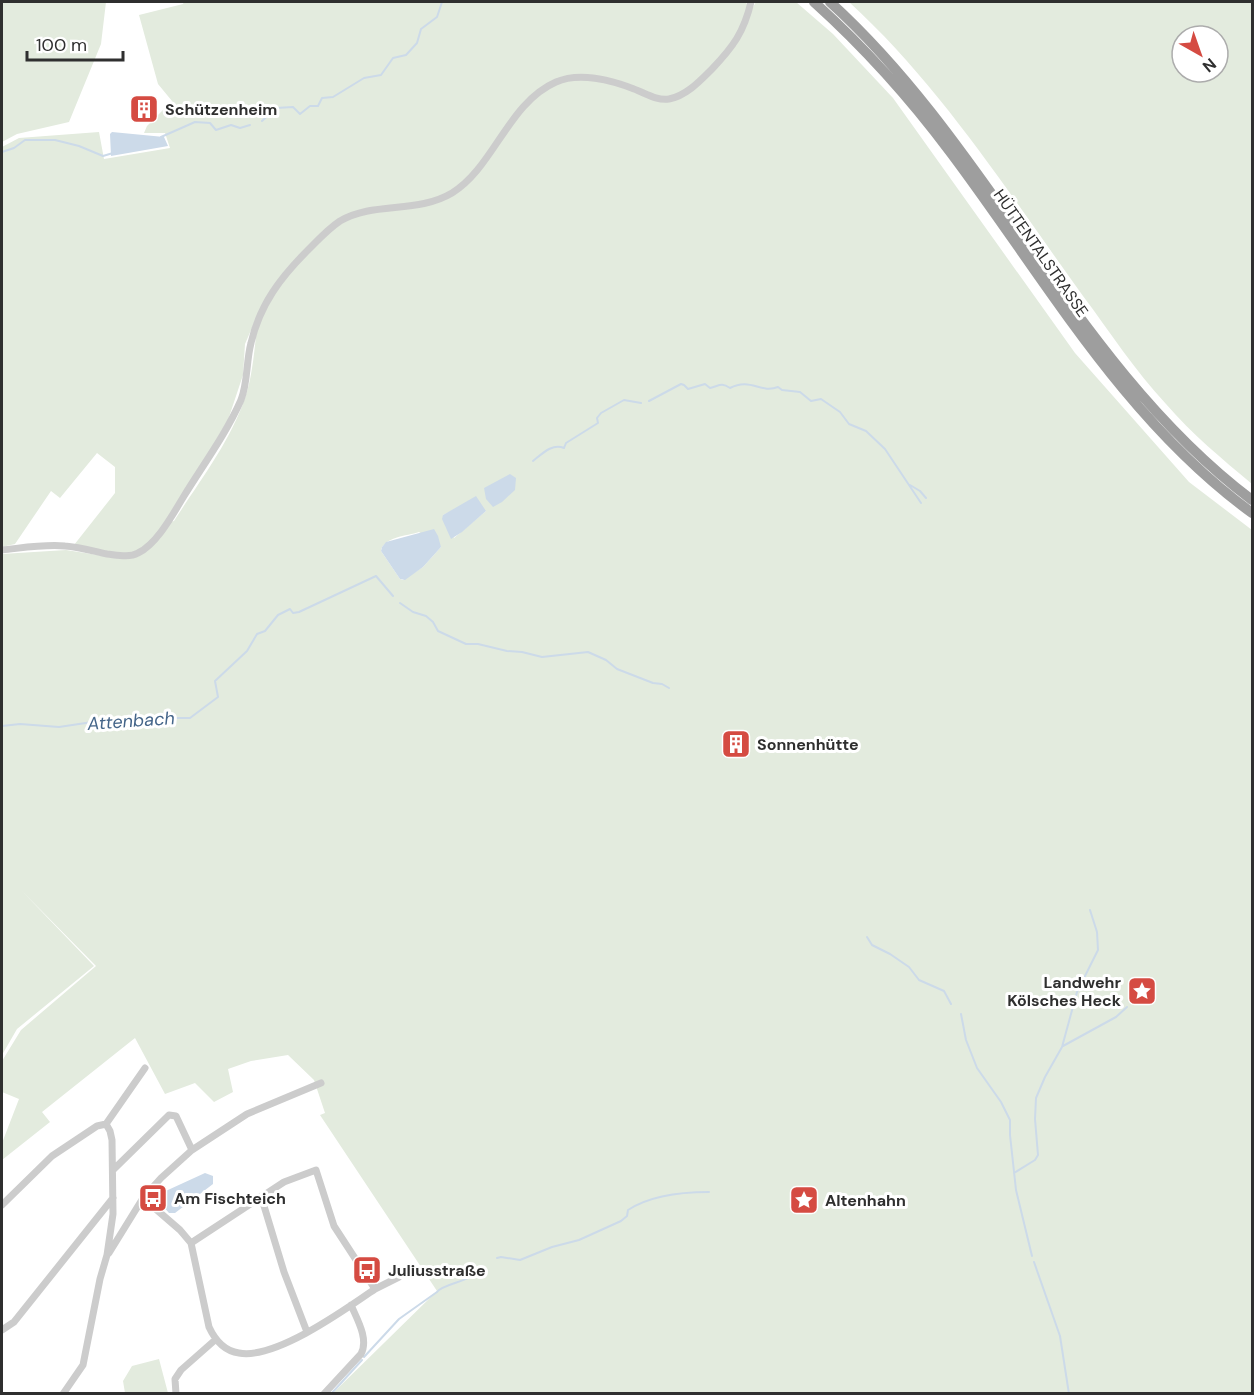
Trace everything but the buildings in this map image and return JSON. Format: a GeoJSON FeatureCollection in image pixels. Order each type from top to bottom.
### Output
{"type":"FeatureCollection","features":[{"type":"Feature","properties":{"kind":"highway","name":"HÜTTENTALSTRASSE"},"geometry":{"type":"LineString","coordinates":[[814,2],[880,66],[914,105],[952,154],[1058,305],[1142,412],[1209,478],[1252,513]]}},
{"type":"Feature","properties":{"kind":"highway","name":"HÜTTENTALSTRASSE"},"geometry":{"type":"LineString","coordinates":[[830,2],[888,59],[922,99],[996,198],[1067,299],[1144,398],[1185,441],[1252,500]]}},
{"type":"Feature","properties":{"kind":"street"},"geometry":{"type":"LineString","coordinates":[[2,550],[65,546],[120,556],[136,555],[147,547],[168,522],[242,398],[255,325],[267,299],[286,273],[332,226],[375,208],[426,204],[451,193],[474,172],[523,108],[538,93],[556,82],[574,77],[597,79],[624,85],[657,98],[666,99],[679,96],[696,84],[736,43],[746,22],[751,2]]}},
{"type":"Feature","properties":{"kind":"street"},"geometry":{"type":"LineString","coordinates":[[2,1205],[52,1156],[97,1125],[106,1124],[145,1068]]}},
{"type":"Feature","properties":{"kind":"street"},"geometry":{"type":"LineString","coordinates":[[107,1255],[143,1198],[192,1150],[247,1114],[321,1083]]}},
{"type":"Feature","properties":{"kind":"street"},"geometry":{"type":"LineString","coordinates":[[113,1170],[169,1115],[176,1116],[192,1150]]}},
{"type":"Feature","properties":{"kind":"street"},"geometry":{"type":"LineString","coordinates":[[63,1394],[83,1365],[99,1279],[107,1255],[113,1214],[113,1170],[110,1131],[106,1124]]}},
{"type":"Feature","properties":{"kind":"street"},"geometry":{"type":"LineString","coordinates":[[191,1243],[284,1182],[316,1170],[334,1226],[375,1289]]}},
{"type":"Feature","properties":{"kind":"street"},"geometry":{"type":"LineString","coordinates":[[261,1196],[284,1272],[307,1332]]}},
{"type":"Feature","properties":{"kind":"street"},"geometry":{"type":"LineString","coordinates":[[2,1330],[14,1322],[113,1198]]}},
{"type":"Feature","properties":{"kind":"street"},"geometry":{"type":"LineString","coordinates":[[143,1198],[180,1230],[191,1243],[209,1327],[215,1340],[232,1351],[246,1354],[292,1341],[375,1289],[399,1277]]}},
{"type":"Feature","properties":{"kind":"street"},"geometry":{"type":"LineString","coordinates":[[324,1394],[364,1349],[359,1323],[351,1305]]}},
{"type":"Feature","properties":{"kind":"street"},"geometry":{"type":"LineString","coordinates":[[176,1394],[175,1379],[215,1340]]}},
{"type":"Feature","properties":{"kind":"shaded area"},"geometry":{"type":"Polygon","coordinates":[[[2,2],[106,2],[101,44],[69,122],[17,134],[2,142],[2,2]]]}},
{"type":"Feature","properties":{"kind":"shaded area"},"geometry":{"type":"Polygon","coordinates":[[[184,2],[744,2],[753,7],[756,2],[796,2],[833,34],[893,98],[1075,353],[1189,482],[1252,530],[1252,1393],[333,1393],[437,1291],[320,1115],[325,1113],[314,1080],[288,1055],[251,1061],[228,1069],[233,1092],[214,1102],[195,1083],[165,1094],[135,1038],[42,1112],[50,1122],[2,1160],[2,1143],[19,1099],[2,1092],[2,1061],[21,1030],[96,966],[21,890],[94,966],[17,1029],[2,1055],[2,554],[66,550],[123,559],[74,545],[115,493],[115,467],[97,453],[60,498],[51,491],[15,544],[2,547],[2,147],[19,138],[99,132],[104,159],[170,148],[165,133],[144,133],[147,126],[172,101],[158,84],[139,15],[184,2]],[[261,307],[245,344],[243,375],[228,420],[167,523],[174,521],[223,446],[239,414],[251,376],[261,307]],[[460,507],[443,515],[454,538],[486,511],[460,507]],[[419,532],[386,543],[381,551],[403,580],[423,567],[441,547],[419,532]]]}},
{"type":"Feature","properties":{"kind":"shaded area"},"geometry":{"type":"Polygon","coordinates":[[[849,2],[1252,2],[1252,484],[1186,426],[1144,378],[973,143],[914,69],[849,2]]]}},
{"type":"Feature","properties":{"kind":"shaded area"},"geometry":{"type":"Polygon","coordinates":[[[159,1359],[168,1393],[125,1393],[123,1381],[132,1366],[159,1359]]]}},
{"type":"Feature","properties":{"kind":"water"},"geometry":{"type":"Polygon","coordinates":[[[112,132],[164,137],[168,146],[111,156],[110,134],[112,132]]]}},
{"type":"Feature","properties":{"kind":"water"},"geometry":{"type":"Polygon","coordinates":[[[510,474],[516,478],[515,490],[493,507],[486,499],[484,488],[510,474]]]}},
{"type":"Feature","properties":{"kind":"water"},"geometry":{"type":"Polygon","coordinates":[[[476,496],[486,511],[451,539],[442,519],[443,515],[476,496]]]}},
{"type":"Feature","properties":{"kind":"water"},"geometry":{"type":"Polygon","coordinates":[[[434,529],[441,547],[423,567],[405,580],[400,579],[381,551],[382,547],[386,542],[434,529]]]}},
{"type":"Feature","properties":{"kind":"water"},"geometry":{"type":"Polygon","coordinates":[[[205,1173],[213,1176],[213,1184],[175,1213],[169,1213],[157,1199],[157,1195],[205,1173]]]}},
{"type":"Feature","properties":{"kind":"waterway"},"geometry":{"type":"LineString","coordinates":[[262,121],[276,108],[293,107],[300,114],[310,106],[318,106],[322,98],[333,97],[364,78],[381,75],[393,58],[406,55],[417,43],[421,29],[437,17],[442,2]]}},
{"type":"Feature","properties":{"kind":"waterway"},"geometry":{"type":"LineString","coordinates":[[161,137],[195,122],[210,123],[216,130],[231,125],[240,128],[250,125]]}},
{"type":"Feature","properties":{"kind":"waterway"},"geometry":{"type":"LineString","coordinates":[[2,152],[14,148],[25,140],[55,140],[79,146],[103,156],[113,153]]}},
{"type":"Feature","properties":{"kind":"waterway"},"geometry":{"type":"LineString","coordinates":[[649,401],[681,384],[688,389],[705,384],[710,388],[722,385],[730,388],[744,384],[766,389],[778,387],[782,390],[800,392],[811,401],[821,399],[840,412],[849,424],[866,431],[885,449],[921,503]]}},
{"type":"Feature","properties":{"kind":"waterway"},"geometry":{"type":"LineString","coordinates":[[533,461],[551,448],[564,448],[566,443],[598,423],[597,418],[601,413],[624,400],[641,403]]}},
{"type":"Feature","properties":{"kind":"waterway"},"geometry":{"type":"LineString","coordinates":[[910,485],[926,498]]}},
{"type":"Feature","properties":{"kind":"waterway","name":"Attenbach"},"geometry":{"type":"LineString","coordinates":[[2,726],[20,724],[59,727],[119,718],[190,718],[218,697],[215,681],[247,651],[257,634],[265,631],[278,615],[290,609],[293,613],[299,612],[376,576],[393,596]]}},
{"type":"Feature","properties":{"kind":"waterway"},"geometry":{"type":"LineString","coordinates":[[400,603],[413,612],[426,616],[438,631],[466,644],[478,644],[542,657],[588,652],[606,660],[617,669],[669,688]]}},
{"type":"Feature","properties":{"kind":"waterway"},"geometry":{"type":"LineString","coordinates":[[1014,1173],[1035,1160],[1038,1155],[1036,1098],[1062,1047],[1077,992],[1098,950],[1097,932],[1090,910]]}},
{"type":"Feature","properties":{"kind":"waterway"},"geometry":{"type":"LineString","coordinates":[[867,937],[872,945],[909,967],[919,980],[944,991],[951,1004]]}},
{"type":"Feature","properties":{"kind":"waterway"},"geometry":{"type":"LineString","coordinates":[[1063,1046],[1116,1017],[1127,1007]]}},
{"type":"Feature","properties":{"kind":"waterway"},"geometry":{"type":"LineString","coordinates":[[961,1014],[966,1040],[977,1068],[1001,1102],[1010,1120],[1016,1190],[1032,1256]]}},
{"type":"Feature","properties":{"kind":"waterway"},"geometry":{"type":"LineString","coordinates":[[497,1258],[520,1260],[552,1247],[579,1240],[621,1221],[627,1216],[628,1210],[647,1201],[678,1194],[709,1192]]}},
{"type":"Feature","properties":{"kind":"waterway"},"geometry":{"type":"LineString","coordinates":[[1034,1262],[1060,1336],[1069,1394]]}},
{"type":"Feature","properties":{"kind":"waterway"},"geometry":{"type":"LineString","coordinates":[[364,1357],[399,1319],[439,1290],[474,1275]]}},
{"type":"Feature","properties":{"kind":"waterway"},"geometry":{"type":"LineString","coordinates":[[331,1394],[362,1360]]}},
{"type":"Feature","properties":{"kind":"place","name":"Schützenheim"},"geometry":{"type":"Point","coordinates":[144,109]}},
{"type":"Feature","properties":{"kind":"place","name":"Sonnenhütte"},"geometry":{"type":"Point","coordinates":[736,744]}},
{"type":"Feature","properties":{"kind":"place","name":"Landwehr Kölsches Heck"},"geometry":{"type":"Point","coordinates":[1142,991]}},
{"type":"Feature","properties":{"kind":"place","name":"Am Fischteich"},"geometry":{"type":"Point","coordinates":[153,1198]}},
{"type":"Feature","properties":{"kind":"place","name":"Altenhahn"},"geometry":{"type":"Point","coordinates":[804,1200]}},
{"type":"Feature","properties":{"kind":"place","name":"Juliusstraße"},"geometry":{"type":"Point","coordinates":[367,1270]}}]}
